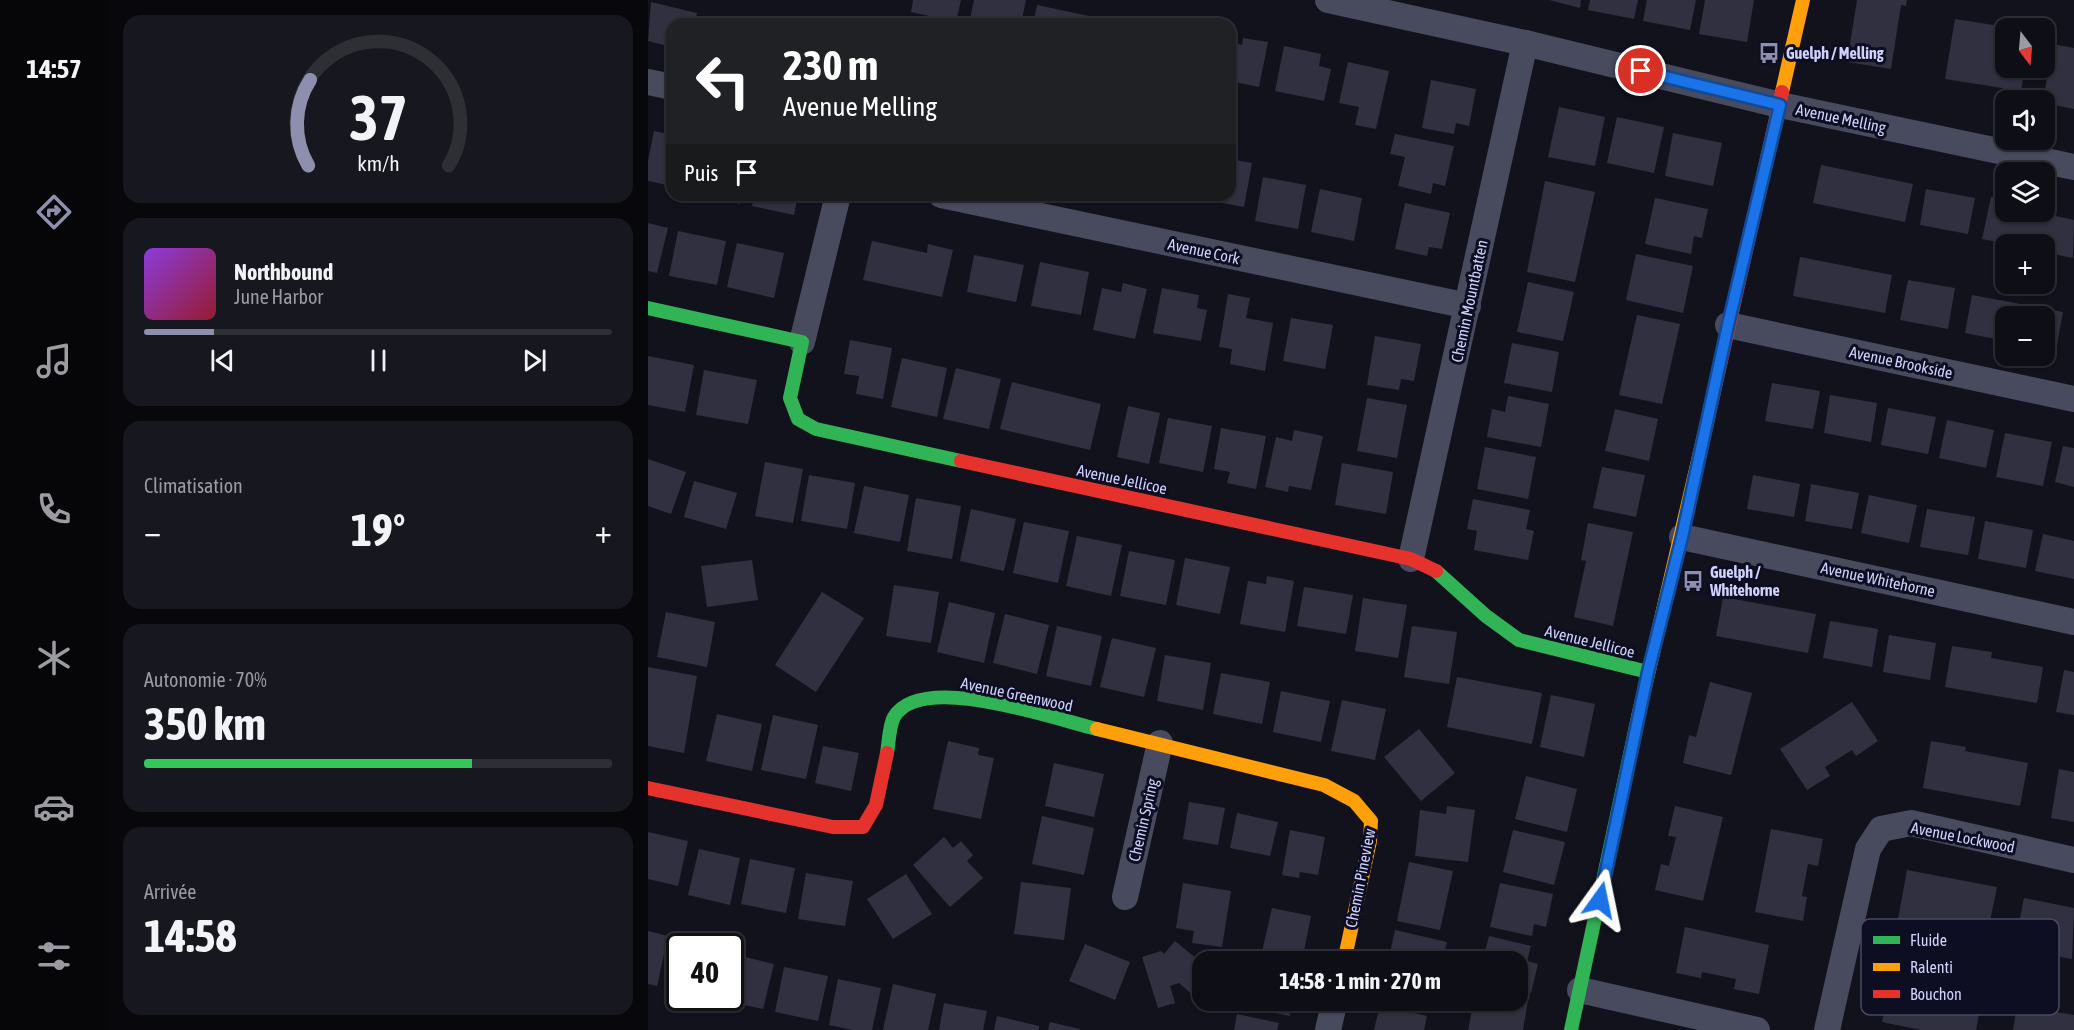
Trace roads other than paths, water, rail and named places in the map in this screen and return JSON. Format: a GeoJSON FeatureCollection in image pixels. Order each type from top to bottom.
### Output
{"type":"FeatureCollection","features":[{"type":"Feature","properties":{"kind":"street","name":"Avenue Melling"},"geometry":{"type":"LineString","coordinates":[[1328,0],[1525,43],[1780,105],[2074,167]]}},
{"type":"Feature","properties":{"kind":"street"},"geometry":{"type":"LineString","coordinates":[[1571,1030],[1648,672],[1682,537],[1803,0]]}},
{"type":"Feature","properties":{"kind":"street","name":"Chemin Mountbatten"},"geometry":{"type":"LineString","coordinates":[[1411,559],[1525,43]]}},
{"type":"Feature","properties":{"kind":"street"},"geometry":{"type":"LineString","coordinates":[[648,82],[666,86]]}},
{"type":"Feature","properties":{"kind":"street"},"geometry":{"type":"LineString","coordinates":[[648,308],[802,342],[837,201]]}},
{"type":"Feature","properties":{"kind":"street","name":"Avenue Cork"},"geometry":{"type":"LineString","coordinates":[[969,201],[1468,306]]}},
{"type":"Feature","properties":{"kind":"street","name":"Avenue Brookside"},"geometry":{"type":"LineString","coordinates":[[1728,325],[2074,399]]}},
{"type":"Feature","properties":{"kind":"street","name":"Avenue Jellicoe"},"geometry":{"type":"LineString","coordinates":[[802,342],[790,398],[798,419],[816,429],[1411,559],[1439,573],[1486,616],[1519,640],[1648,672]]}},
{"type":"Feature","properties":{"kind":"street","name":"Avenue Whitehorne"},"geometry":{"type":"LineString","coordinates":[[1682,537],[2074,622]]}},
{"type":"Feature","properties":{"kind":"street","name":"Avenue Greenwood"},"geometry":{"type":"LineString","coordinates":[[648,788],[833,827],[863,827],[876,805],[894,717],[909,702],[928,697],[961,696],[1324,785],[1354,801]]}},
{"type":"Feature","properties":{"kind":"street","name":"Chemin Spring"},"geometry":{"type":"LineString","coordinates":[[1125,897],[1160,743]]}},
{"type":"Feature","properties":{"kind":"street","name":"Chemin Pineview"},"geometry":{"type":"LineString","coordinates":[[1346,951],[1370,841],[1371,821],[1354,801]]}},
{"type":"Feature","properties":{"kind":"street","name":"Avenue Lockwood"},"geometry":{"type":"LineString","coordinates":[[1827,1030],[1868,849],[1881,829],[1911,823],[2074,860]]}},
{"type":"Feature","properties":{"kind":"street"},"geometry":{"type":"LineString","coordinates":[[1580,990],[1757,1030]]}},
{"type":"Feature","properties":{"kind":"street"},"geometry":{"type":"LineString","coordinates":[[1328,1030],[1332,1011]]}},
{"type":"Feature","properties":{"kind":"place","name":"Guelph / Melling"},"geometry":{"type":"Point","coordinates":[1769,53]}},
{"type":"Feature","properties":{"kind":"place","name":"Guelph / Whitehorne"},"geometry":{"type":"Point","coordinates":[1693,581]}}]}
